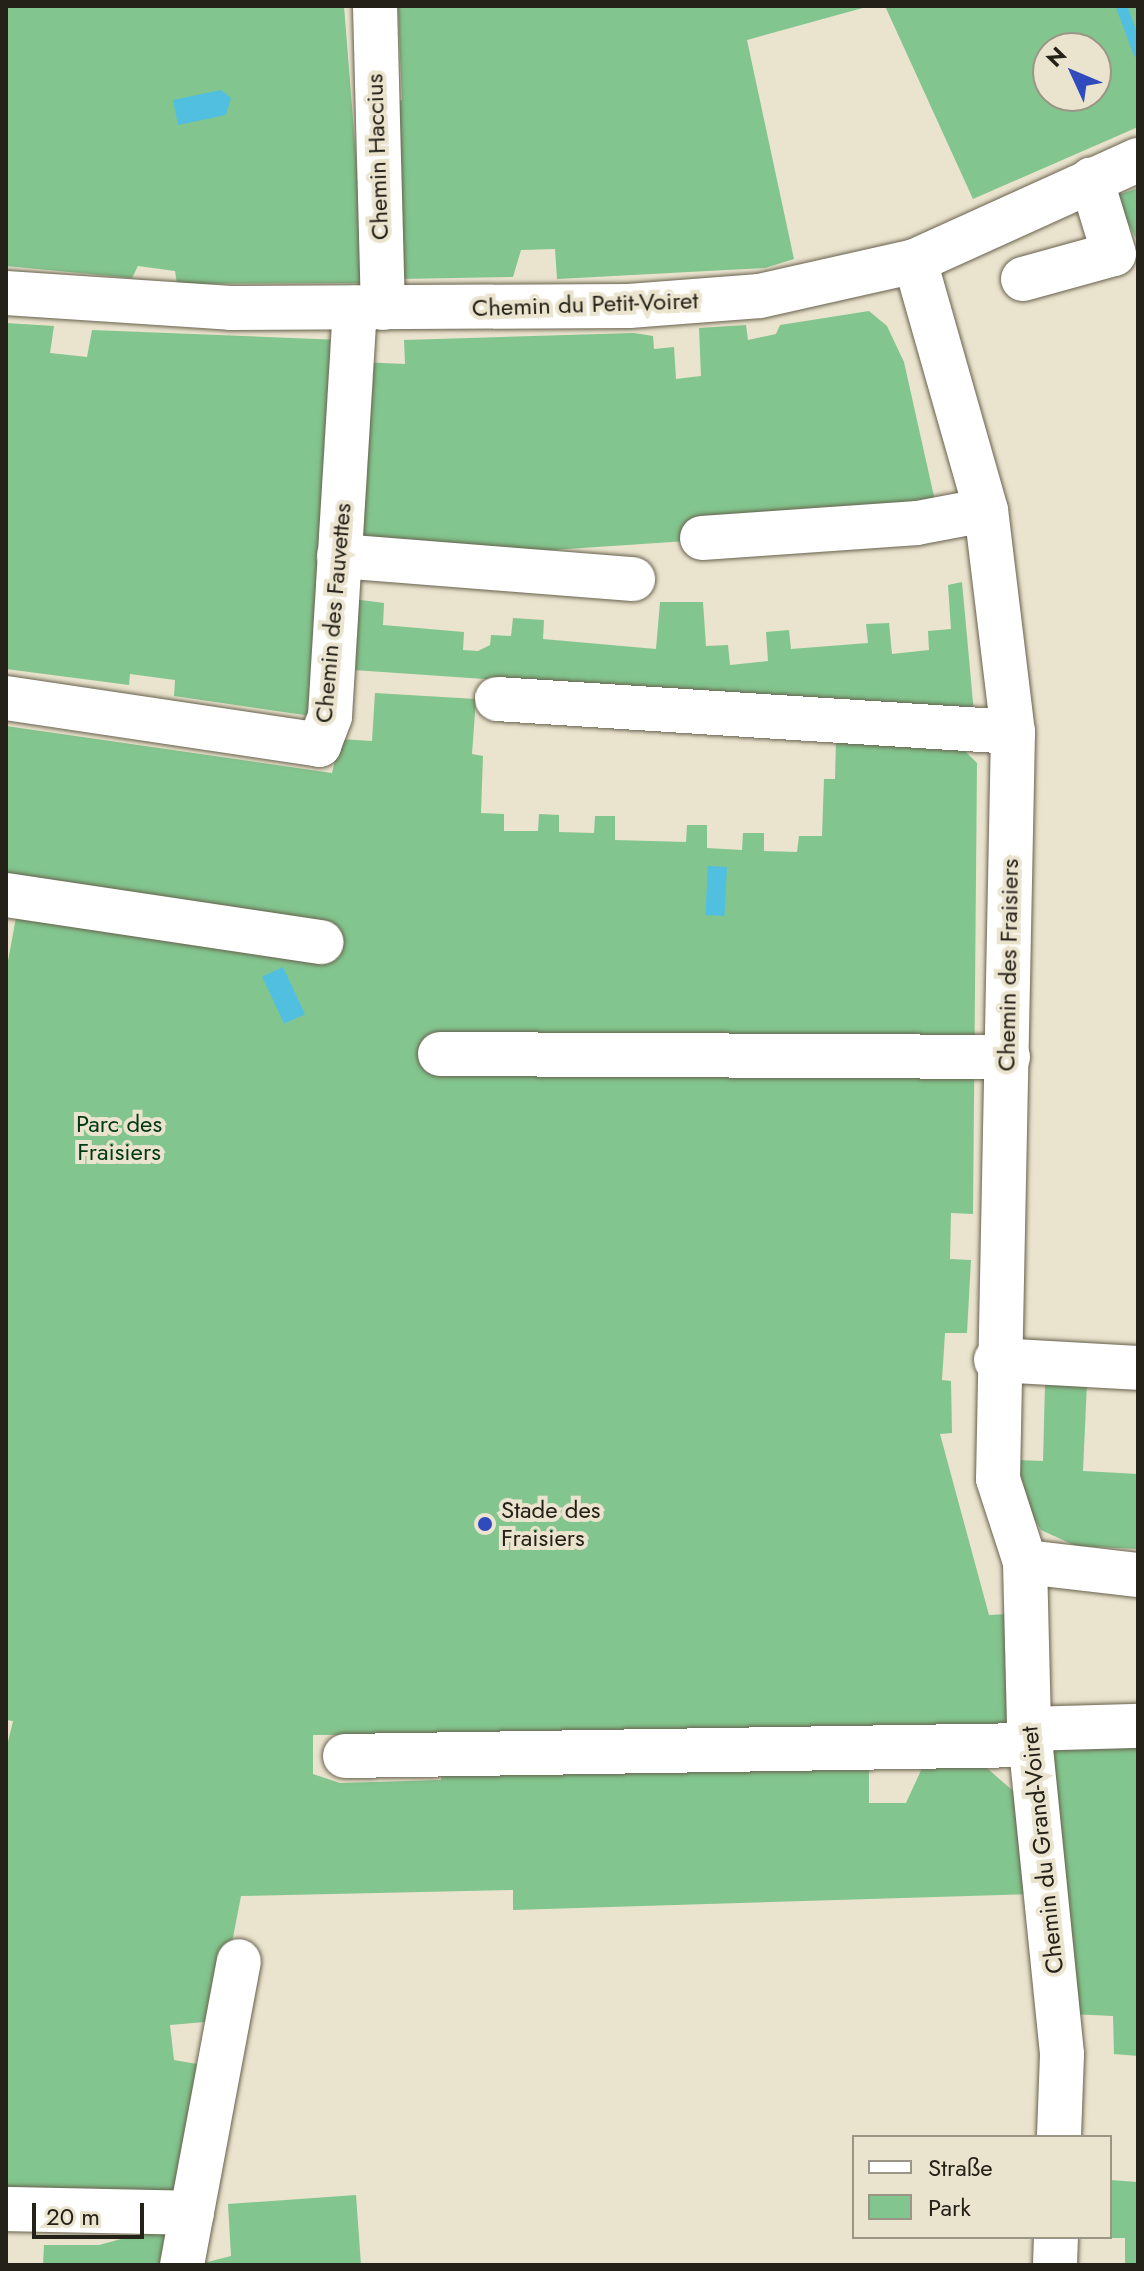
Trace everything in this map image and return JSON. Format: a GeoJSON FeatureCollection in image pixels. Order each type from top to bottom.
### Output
{"type":"FeatureCollection","features":[{"type":"Feature","properties":{"kind":"street","name":"Chemin Haccius"},"geometry":{"type":"LineString","coordinates":[[369,308],[375,6]]}},
{"type":"Feature","properties":{"kind":"street","name":"Chemin du Petit-Voiret"},"geometry":{"type":"LineString","coordinates":[[6,293],[369,308],[760,296],[915,261],[1113,170]]}},
{"type":"Feature","properties":{"kind":"street"},"geometry":{"type":"LineString","coordinates":[[1023,279],[1114,254],[1113,170]]}},
{"type":"Feature","properties":{"kind":"street","name":"Chemin des Fraisiers"},"geometry":{"type":"LineString","coordinates":[[915,261],[986,510],[1013,732],[1008,1057],[996,1360],[998,1479],[1025,1562]]}},
{"type":"Feature","properties":{"kind":"street","name":"Chemin des Fauvettes"},"geometry":{"type":"LineString","coordinates":[[6,698],[319,745],[330,716],[339,556],[369,308]]}},
{"type":"Feature","properties":{"kind":"street"},"geometry":{"type":"LineString","coordinates":[[702,538],[917,523],[986,510]]}},
{"type":"Feature","properties":{"kind":"street"},"geometry":{"type":"LineString","coordinates":[[339,556],[633,579]]}},
{"type":"Feature","properties":{"kind":"street"},"geometry":{"type":"LineString","coordinates":[[497,699],[1013,732]]}},
{"type":"Feature","properties":{"kind":"street"},"geometry":{"type":"LineString","coordinates":[[6,895],[322,942]]}},
{"type":"Feature","properties":{"kind":"street"},"geometry":{"type":"LineString","coordinates":[[440,1054],[1008,1057]]}},
{"type":"Feature","properties":{"kind":"street"},"geometry":{"type":"LineString","coordinates":[[996,1360],[1138,1368]]}},
{"type":"Feature","properties":{"kind":"street"},"geometry":{"type":"LineString","coordinates":[[1025,1562],[1138,1575]]}},
{"type":"Feature","properties":{"kind":"street","name":"Chemin du Grand-Voiret"},"geometry":{"type":"LineString","coordinates":[[1025,1562],[1029,1737],[1062,2054],[1059,2135]]}},
{"type":"Feature","properties":{"kind":"street"},"geometry":{"type":"LineString","coordinates":[[345,1756],[1029,1737],[1138,1726]]}},
{"type":"Feature","properties":{"kind":"street"},"geometry":{"type":"LineString","coordinates":[[182,2265],[239,1961]]}},
{"type":"Feature","properties":{"kind":"street"},"geometry":{"type":"LineString","coordinates":[[6,2209],[192,2213]]}},
{"type":"Feature","properties":{"kind":"street"},"geometry":{"type":"LineString","coordinates":[[1055,2265],[1056,2239]]}},
{"type":"Feature","properties":{"kind":"green space"},"geometry":{"type":"Polygon","coordinates":[[[6,6],[344,6],[366,283],[177,284],[175,271],[138,266],[132,278],[6,266],[6,6]]]}},
{"type":"Feature","properties":{"kind":"green space"},"geometry":{"type":"Polygon","coordinates":[[[398,6],[870,6],[747,40],[794,259],[765,268],[557,279],[555,249],[521,250],[513,277],[399,279],[389,103],[402,100],[398,6]]]}},
{"type":"Feature","properties":{"kind":"green space"},"geometry":{"type":"Polygon","coordinates":[[[885,6],[1138,6],[1138,127],[973,199],[885,6]]]}},
{"type":"Feature","properties":{"kind":"green space"},"geometry":{"type":"Polygon","coordinates":[[[1138,188],[1138,243],[1115,196],[1138,188]]]}},
{"type":"Feature","properties":{"kind":"green space"},"geometry":{"type":"Polygon","coordinates":[[[869,311],[887,326],[904,362],[935,501],[687,541],[522,552],[350,537],[360,362],[405,364],[404,340],[634,333],[653,336],[654,349],[674,347],[676,379],[701,376],[699,328],[746,325],[748,340],[776,334],[780,325],[869,311]]]}},
{"type":"Feature","properties":{"kind":"green space"},"geometry":{"type":"Polygon","coordinates":[[[6,323],[54,326],[50,353],[87,357],[92,330],[342,340],[311,716],[174,696],[175,680],[130,674],[129,685],[6,669],[6,323]]]}},
{"type":"Feature","properties":{"kind":"green space"},"geometry":{"type":"Polygon","coordinates":[[[962,582],[974,713],[339,669],[345,598],[384,603],[383,625],[464,632],[463,650],[478,651],[490,645],[491,635],[511,636],[513,618],[544,620],[543,639],[656,649],[660,602],[703,602],[706,646],[728,645],[730,665],[768,661],[766,632],[789,630],[791,649],[868,643],[866,624],[889,623],[892,654],[929,650],[928,631],[951,629],[948,585],[962,582]]]}},
{"type":"Feature","properties":{"kind":"green space","name":"Parc des Fraisiers"},"geometry":{"type":"Polygon","coordinates":[[[375,693],[476,699],[472,754],[483,756],[481,813],[504,814],[504,831],[538,831],[539,814],[559,815],[559,832],[594,833],[595,816],[615,816],[615,840],[686,842],[687,825],[707,825],[707,848],[742,850],[743,833],[764,833],[764,851],[797,852],[799,836],[822,836],[824,779],[835,779],[836,739],[959,745],[977,763],[973,1214],[951,1213],[950,1259],[971,1260],[967,1333],[945,1333],[942,1380],[951,1381],[952,1433],[940,1434],[989,1615],[1008,1614],[1009,1731],[313,1735],[313,1774],[340,1783],[441,1780],[442,1762],[869,1770],[869,1803],[906,1803],[923,1766],[981,1763],[1019,1796],[1035,1894],[513,1910],[513,1890],[241,1896],[217,2021],[170,2025],[174,2060],[208,2066],[173,2199],[6,2201],[6,1750],[13,1721],[6,1720],[6,972],[17,912],[6,878],[6,726],[332,773],[340,739],[372,741],[375,693]]]}},
{"type":"Feature","properties":{"kind":"green space"},"geometry":{"type":"Polygon","coordinates":[[[1087,1383],[1083,1471],[1138,1474],[1138,1549],[1076,1546],[1041,1530],[1023,1500],[1014,1460],[1043,1461],[1045,1385],[1087,1383]]]}},
{"type":"Feature","properties":{"kind":"green space"},"geometry":{"type":"Polygon","coordinates":[[[1138,1743],[1138,2056],[1114,2054],[1113,2016],[1070,2014],[1052,1745],[1138,1743]]]}},
{"type":"Feature","properties":{"kind":"green space"},"geometry":{"type":"Polygon","coordinates":[[[1112,2180],[1138,2182],[1138,2265],[1125,2265],[1125,2238],[1112,2238],[1112,2180]]]}},
{"type":"Feature","properties":{"kind":"green space"},"geometry":{"type":"Polygon","coordinates":[[[356,2195],[361,2265],[196,2265],[231,2256],[228,2204],[356,2195]]]}},
{"type":"Feature","properties":{"kind":"green space"},"geometry":{"type":"Polygon","coordinates":[[[169,2226],[162,2265],[43,2265],[44,2245],[99,2245],[169,2226]]]}},
{"type":"Feature","properties":{"kind":"water"},"geometry":{"type":"Polygon","coordinates":[[[221,90],[231,98],[226,115],[178,125],[173,100],[221,90]]]}},
{"type":"Feature","properties":{"kind":"water"},"geometry":{"type":"Polygon","coordinates":[[[708,866],[727,867],[724,916],[705,915],[708,866]]]}},
{"type":"Feature","properties":{"kind":"water"},"geometry":{"type":"Polygon","coordinates":[[[283,967],[305,1014],[284,1024],[262,977],[283,967]]]}},
{"type":"Feature","properties":{"kind":"waterway"},"geometry":{"type":"LineString","coordinates":[[1121,6],[1138,52]]}},
{"type":"Feature","properties":{"kind":"place","name":"Stade des Fraisiers"},"geometry":{"type":"Point","coordinates":[485,1524]}}]}
